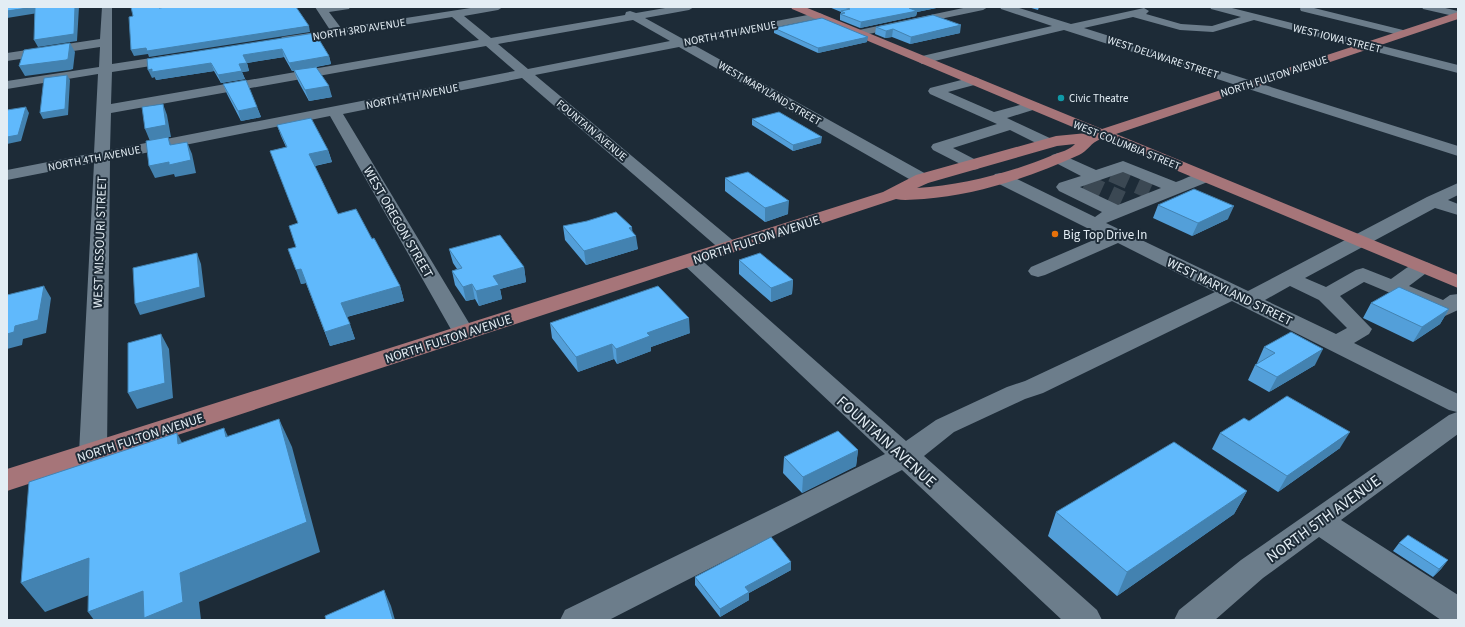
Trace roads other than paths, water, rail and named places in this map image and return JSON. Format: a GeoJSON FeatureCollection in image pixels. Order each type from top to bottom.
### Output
{"type":"FeatureCollection","features":[{"type":"Feature","properties":{"kind":"main road","name":"WEST COLUMBIA STREET"},"geometry":{"type":"LineString","coordinates":[[800,9],[820,12],[859,33],[1031,106],[1095,136],[1204,177],[1458,282]]}},
{"type":"Feature","properties":{"kind":"main road","name":"NORTH FULTON AVENUE"},"geometry":{"type":"LineString","coordinates":[[7,480],[889,196],[922,179],[1048,143],[1095,136],[1458,14]]}},
{"type":"Feature","properties":{"kind":"main road","name":"NORTH FULTON AVENUE"},"geometry":{"type":"LineString","coordinates":[[889,196],[940,192],[1001,178],[1039,167],[1078,150],[1095,136]]}},
{"type":"Feature","properties":{"kind":"street","name":"WEST MISSOURI STREET"},"geometry":{"type":"LineString","coordinates":[[93,453],[107,7]]}},
{"type":"Feature","properties":{"kind":"street"},"geometry":{"type":"LineString","coordinates":[[321,9],[345,7]]}},
{"type":"Feature","properties":{"kind":"street","name":"NORTH 3RD AVENUE"},"geometry":{"type":"LineString","coordinates":[[276,42],[498,7]]}},
{"type":"Feature","properties":{"kind":"street","name":"WEST MARYLAND STREET"},"geometry":{"type":"LineString","coordinates":[[618,7],[922,179]]}},
{"type":"Feature","properties":{"kind":"street"},"geometry":{"type":"LineString","coordinates":[[104,110],[689,7]]}},
{"type":"Feature","properties":{"kind":"street"},"geometry":{"type":"LineString","coordinates":[[859,33],[983,7]]}},
{"type":"Feature","properties":{"kind":"street","name":"WEST DELAWARE STREET"},"geometry":{"type":"LineString","coordinates":[[1005,7],[1458,151]]}},
{"type":"Feature","properties":{"kind":"street","name":"WEST IOWA STREET"},"geometry":{"type":"LineString","coordinates":[[1215,7],[1458,69]]}},
{"type":"Feature","properties":{"kind":"street"},"geometry":{"type":"LineString","coordinates":[[1426,7],[1458,14]]}},
{"type":"Feature","properties":{"kind":"street"},"geometry":{"type":"LineString","coordinates":[[1181,38],[1213,29],[1289,14],[1309,8],[1403,33]]}},
{"type":"Feature","properties":{"kind":"street"},"geometry":{"type":"LineString","coordinates":[[321,9],[338,32]]}},
{"type":"Feature","properties":{"kind":"street"},"geometry":{"type":"LineString","coordinates":[[922,60],[1152,9]]}},
{"type":"Feature","properties":{"kind":"street","name":"NORTH 4TH AVENUE"},"geometry":{"type":"LineString","coordinates":[[7,175],[681,43],[820,12]]}},
{"type":"Feature","properties":{"kind":"street"},"geometry":{"type":"LineString","coordinates":[[1130,13],[1180,27],[1213,29]]}},
{"type":"Feature","properties":{"kind":"street","name":"FOUNTAIN AVENUE"},"geometry":{"type":"LineString","coordinates":[[455,14],[729,247]]}},
{"type":"Feature","properties":{"kind":"street"},"geometry":{"type":"LineString","coordinates":[[7,56],[106,42]]}},
{"type":"Feature","properties":{"kind":"street"},"geometry":{"type":"LineString","coordinates":[[1138,50],[1157,44]]}},
{"type":"Feature","properties":{"kind":"street"},"geometry":{"type":"LineString","coordinates":[[7,85],[190,56]]}},
{"type":"Feature","properties":{"kind":"street"},"geometry":{"type":"LineString","coordinates":[[972,81],[935,91],[1048,143]]}},
{"type":"Feature","properties":{"kind":"street"},"geometry":{"type":"LineString","coordinates":[[993,117],[1031,106]]}},
{"type":"Feature","properties":{"kind":"street","name":"WEST OREGON STREET"},"geometry":{"type":"LineString","coordinates":[[334,112],[464,333]]}},
{"type":"Feature","properties":{"kind":"street"},"geometry":{"type":"LineString","coordinates":[[972,165],[939,146],[1011,126]]}},
{"type":"Feature","properties":{"kind":"street"},"geometry":{"type":"LineString","coordinates":[[1058,158],[1096,177]]}},
{"type":"Feature","properties":{"kind":"street"},"geometry":{"type":"LineString","coordinates":[[1124,206],[1066,187],[1123,166],[1162,191]]}},
{"type":"Feature","properties":{"kind":"street"},"geometry":{"type":"LineString","coordinates":[[1091,222],[1124,206],[1204,177]]}},
{"type":"Feature","properties":{"kind":"street","name":"WEST MARYLAND STREET"},"geometry":{"type":"LineString","coordinates":[[1001,178],[1458,404]]}},
{"type":"Feature","properties":{"kind":"street"},"geometry":{"type":"LineString","coordinates":[[577,620],[904,456],[945,426],[1016,393],[1034,387],[1241,296],[1289,278],[1458,188]]}},
{"type":"Feature","properties":{"kind":"street"},"geometry":{"type":"LineString","coordinates":[[1433,201],[1458,210]]}},
{"type":"Feature","properties":{"kind":"street"},"geometry":{"type":"LineString","coordinates":[[1038,271],[1119,236]]}},
{"type":"Feature","properties":{"kind":"street"},"geometry":{"type":"LineString","coordinates":[[1325,258],[1393,287],[1451,304]]}},
{"type":"Feature","properties":{"kind":"street","name":"FOUNTAIN AVENUE"},"geometry":{"type":"LineString","coordinates":[[690,260],[1086,620]]}},
{"type":"Feature","properties":{"kind":"street"},"geometry":{"type":"LineString","coordinates":[[1393,287],[1422,267]]}},
{"type":"Feature","properties":{"kind":"street"},"geometry":{"type":"LineString","coordinates":[[1327,295],[1363,274]]}},
{"type":"Feature","properties":{"kind":"street"},"geometry":{"type":"LineString","coordinates":[[1289,278],[1327,295],[1361,329],[1337,344]]}},
{"type":"Feature","properties":{"kind":"street","name":"NORTH 5TH AVENUE"},"geometry":{"type":"LineString","coordinates":[[1190,620],[1252,569],[1458,421]]}},
{"type":"Feature","properties":{"kind":"street"},"geometry":{"type":"LineString","coordinates":[[1319,521],[1458,613]]}},
{"type":"Feature","properties":{"kind":"tunnel"},"geometry":{"type":"LineString","coordinates":[[1112,173],[1150,190]]}},
{"type":"Feature","properties":{"kind":"tunnel"},"geometry":{"type":"LineString","coordinates":[[1085,183],[1122,200]]}},
{"type":"Feature","properties":{"kind":"place","name":"Civic Theatre"},"geometry":{"type":"Point","coordinates":[1061,98]}},
{"type":"Feature","properties":{"kind":"place","name":"Big Top Drive In"},"geometry":{"type":"Point","coordinates":[1055,234]}}]}
